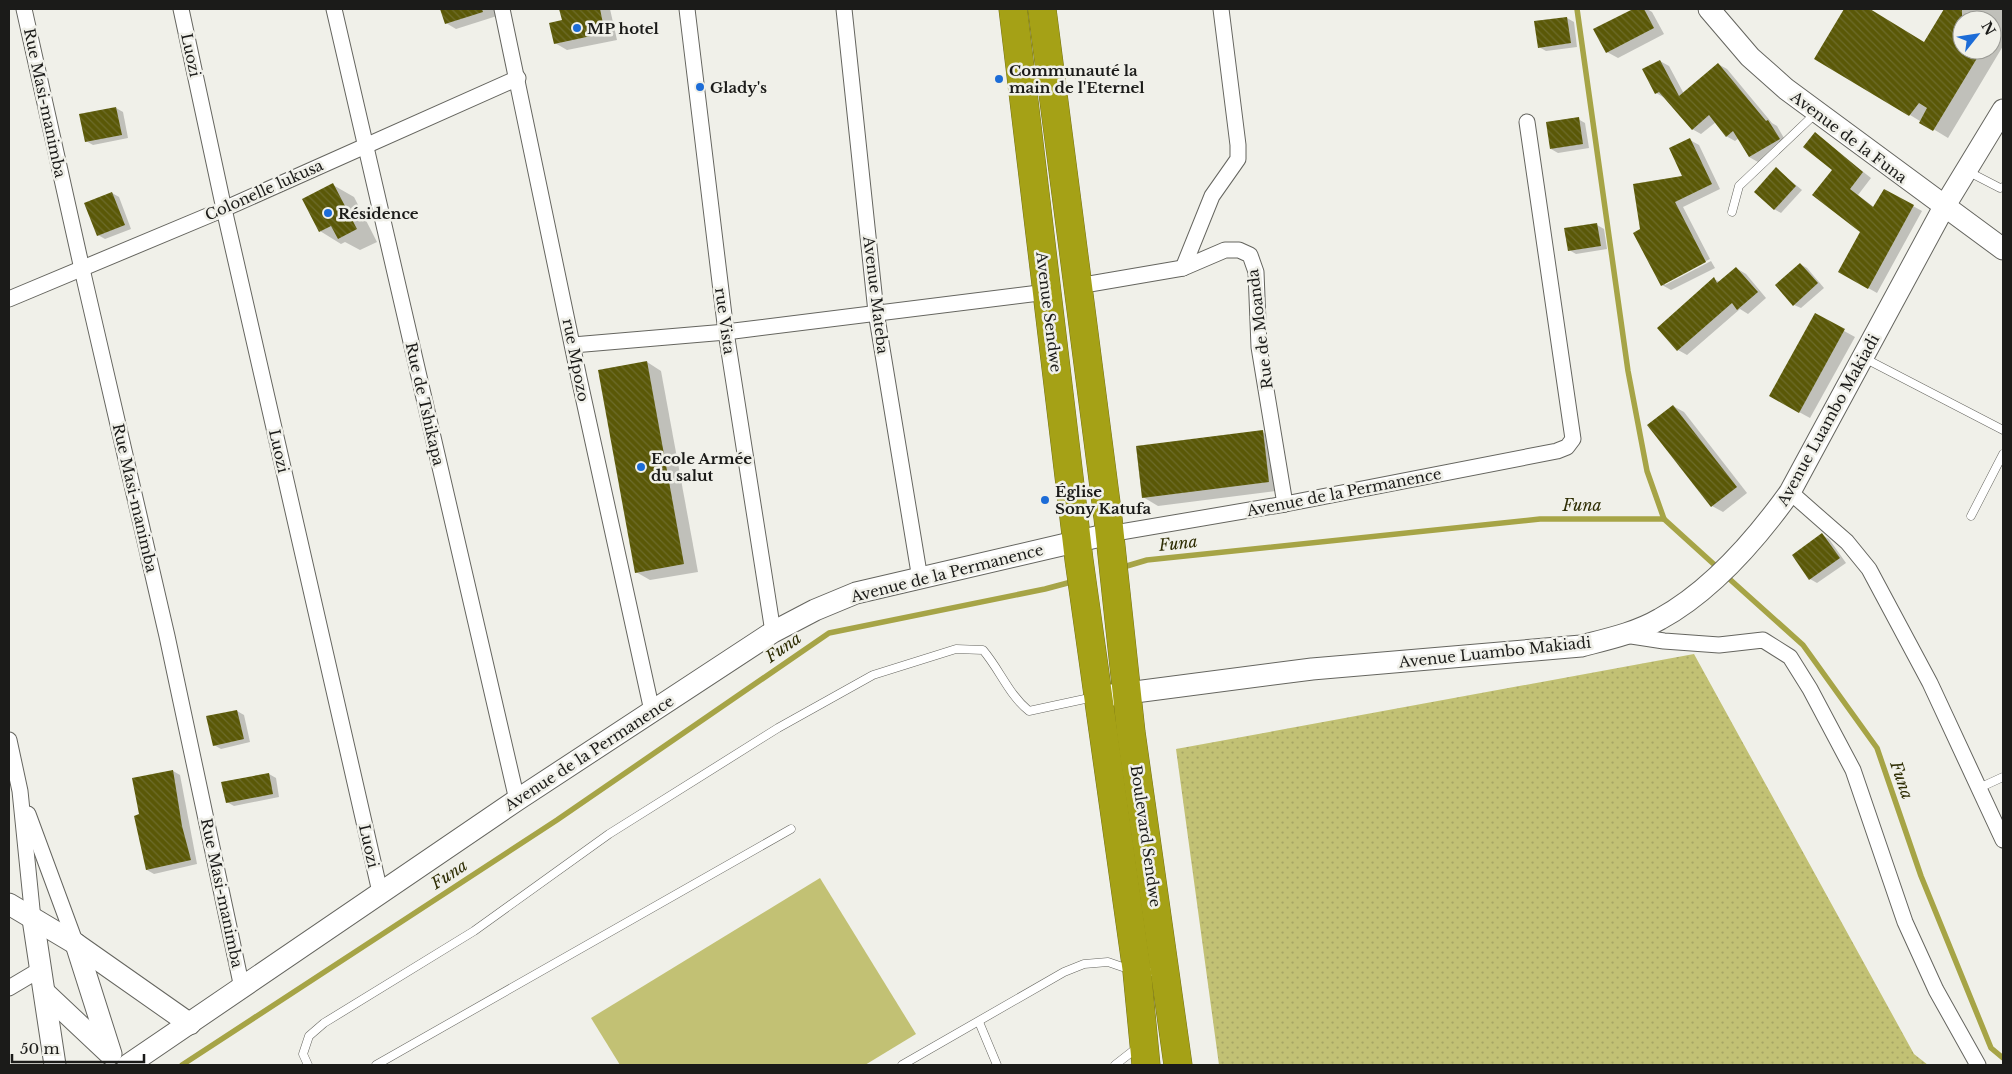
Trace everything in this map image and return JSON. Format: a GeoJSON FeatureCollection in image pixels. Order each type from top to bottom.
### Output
{"type":"FeatureCollection","features":[{"type":"Feature","properties":{"kind":"highway","name":"Avenue Sendwe"},"geometry":{"type":"LineString","coordinates":[[1013,9],[1088,614]]}},
{"type":"Feature","properties":{"kind":"highway","name":"Avenue Sendwe"},"geometry":{"type":"LineString","coordinates":[[1042,9],[1117,607]]}},
{"type":"Feature","properties":{"kind":"highway","name":"Boulevard Sendwe"},"geometry":{"type":"LineString","coordinates":[[1117,607],[1127,694],[1178,1065]]}},
{"type":"Feature","properties":{"kind":"highway","name":"Boulevard Sendwe"},"geometry":{"type":"LineString","coordinates":[[1088,614],[1097,697],[1137,972],[1144,1054]]}},
{"type":"Feature","properties":{"kind":"street","name":"Rue Masi-manimba"},"geometry":{"type":"LineString","coordinates":[[24,9],[167,636],[242,988]]}},
{"type":"Feature","properties":{"kind":"street","name":"Luozi"},"geometry":{"type":"LineString","coordinates":[[181,9],[224,209],[380,892]]}},
{"type":"Feature","properties":{"kind":"street","name":"Rue de Tshikapa"},"geometry":{"type":"LineString","coordinates":[[334,9],[517,800]]}},
{"type":"Feature","properties":{"kind":"street","name":"rue Mpozo"},"geometry":{"type":"LineString","coordinates":[[502,9],[652,711]]}},
{"type":"Feature","properties":{"kind":"street","name":"rue Vista"},"geometry":{"type":"LineString","coordinates":[[687,9],[726,332],[773,632]]}},
{"type":"Feature","properties":{"kind":"street","name":"Avenue Mateba"},"geometry":{"type":"LineString","coordinates":[[844,9],[876,312],[920,579]]}},
{"type":"Feature","properties":{"kind":"street"},"geometry":{"type":"LineString","coordinates":[[1183,268],[1212,196],[1238,159],[1238,144],[1221,9]]}},
{"type":"Feature","properties":{"kind":"street","name":"Avenue de la Funa"},"geometry":{"type":"LineString","coordinates":[[1709,9],[1750,57],[1816,113],[2003,249]]}},
{"type":"Feature","properties":{"kind":"street","name":"Colonelle lukusa"},"geometry":{"type":"LineString","coordinates":[[9,299],[224,209],[365,144],[518,78]]}},
{"type":"Feature","properties":{"kind":"street","name":"Avenue Luambo Makiadi"},"geometry":{"type":"LineString","coordinates":[[1097,697],[1312,669],[1581,646],[1624,635],[1659,620],[1690,598],[1738,557],[1773,516],[1790,492],[1944,207],[2003,110]]}},
{"type":"Feature","properties":{"kind":"street","name":"Avenue de la Permanence"},"geometry":{"type":"LineString","coordinates":[[120,1062],[190,1024],[380,892],[517,800],[773,632],[814,610],[856,593],[920,579],[1110,546],[1285,504],[1556,451],[1567,447],[1573,439],[1527,122]]}},
{"type":"Feature","properties":{"kind":"street","name":"Rue de Moanda"},"geometry":{"type":"LineString","coordinates":[[1078,286],[1183,268],[1225,250],[1239,250],[1250,255],[1256,272],[1259,347],[1285,504]]}},
{"type":"Feature","properties":{"kind":"street"},"geometry":{"type":"LineString","coordinates":[[573,345],[726,332],[1047,292]]}},
{"type":"Feature","properties":{"kind":"street"},"geometry":{"type":"LineString","coordinates":[[1790,492],[1847,542],[1869,569],[1930,683],[2003,840]]}},
{"type":"Feature","properties":{"kind":"street"},"geometry":{"type":"LineString","coordinates":[[1624,635],[1664,641],[1719,645],[1763,640],[1790,657],[1810,689],[1853,770],[1905,922],[1936,990],[1978,1065]]}},
{"type":"Feature","properties":{"kind":"street"},"geometry":{"type":"LineString","coordinates":[[9,740],[20,792],[33,919],[55,1065]]}},
{"type":"Feature","properties":{"kind":"street"},"geometry":{"type":"LineString","coordinates":[[20,792],[120,1062]]}},
{"type":"Feature","properties":{"kind":"street"},"geometry":{"type":"LineString","coordinates":[[9,904],[76,944],[190,1024]]}},
{"type":"Feature","properties":{"kind":"street"},"geometry":{"type":"LineString","coordinates":[[9,988],[41,969]]}},
{"type":"Feature","properties":{"kind":"street"},"geometry":{"type":"LineString","coordinates":[[45,993],[120,1062]]}},
{"type":"Feature","properties":{"kind":"lane"},"geometry":{"type":"LineString","coordinates":[[1732,212],[1739,186],[1816,113]]}},
{"type":"Feature","properties":{"kind":"lane"},"geometry":{"type":"LineString","coordinates":[[1966,170],[2000,188],[2003,187]]}},
{"type":"Feature","properties":{"kind":"lane"},"geometry":{"type":"LineString","coordinates":[[1864,358],[2003,430]]}},
{"type":"Feature","properties":{"kind":"lane"},"geometry":{"type":"LineString","coordinates":[[1971,516],[2003,454]]}},
{"type":"Feature","properties":{"kind":"lane"},"geometry":{"type":"LineString","coordinates":[[308,1065],[302,1054],[309,1036],[324,1023],[474,931],[609,834],[778,728],[872,675],[956,649],[983,650],[996,666],[1016,700],[1029,711],[1097,697]]}},
{"type":"Feature","properties":{"kind":"lane"},"geometry":{"type":"LineString","coordinates":[[1979,788],[2003,777]]}},
{"type":"Feature","properties":{"kind":"lane"},"geometry":{"type":"LineString","coordinates":[[376,1065],[791,829]]}},
{"type":"Feature","properties":{"kind":"lane"},"geometry":{"type":"LineString","coordinates":[[902,1065],[1064,972],[1084,964],[1108,962],[1137,972],[1165,972]]}},
{"type":"Feature","properties":{"kind":"lane"},"geometry":{"type":"LineString","coordinates":[[979,1022],[997,1065]]}},
{"type":"Feature","properties":{"kind":"lane"},"geometry":{"type":"LineString","coordinates":[[1115,1065],[1144,1054]]}},
{"type":"Feature","properties":{"kind":"shaded area"},"geometry":{"type":"Polygon","coordinates":[[[1694,654],[1914,1054],[1928,1065],[1219,1065],[1176,749],[1694,654]]]}},
{"type":"Feature","properties":{"kind":"shaded area"},"geometry":{"type":"Polygon","coordinates":[[[820,878],[916,1034],[865,1065],[620,1065],[591,1018],[820,878]]]}},
{"type":"Feature","properties":{"kind":"building"},"geometry":{"type":"Polygon","coordinates":[[[440,9],[482,9],[483,12],[445,24],[440,9]]]}},
{"type":"Feature","properties":{"kind":"building","name":"MP hotel"},"geometry":{"type":"Polygon","coordinates":[[[559,9],[600,9],[605,33],[554,44],[549,23],[562,20],[559,9]]]}},
{"type":"Feature","properties":{"kind":"building"},"geometry":{"type":"Polygon","coordinates":[[[1633,9],[1644,9],[1654,28],[1606,53],[1593,29],[1633,9]]]}},
{"type":"Feature","properties":{"kind":"building"},"geometry":{"type":"Polygon","coordinates":[[[1844,9],[1870,9],[1924,42],[1944,9],[1962,9],[1952,10],[1952,60],[1976,60],[1933,131],[1919,123],[1927,108],[1919,103],[1909,116],[1814,59],[1844,9]]]}},
{"type":"Feature","properties":{"kind":"building"},"geometry":{"type":"Polygon","coordinates":[[[1567,17],[1571,43],[1538,48],[1534,21],[1567,17]]]}},
{"type":"Feature","properties":{"kind":"building"},"geometry":{"type":"Polygon","coordinates":[[[1660,60],[1679,96],[1718,63],[1766,121],[1768,120],[1780,139],[1749,157],[1733,131],[1726,137],[1709,115],[1692,130],[1659,92],[1655,94],[1642,69],[1660,60]]]}},
{"type":"Feature","properties":{"kind":"building"},"geometry":{"type":"Polygon","coordinates":[[[116,107],[122,135],[85,142],[79,114],[116,107]]]}},
{"type":"Feature","properties":{"kind":"building"},"geometry":{"type":"Polygon","coordinates":[[[1579,117],[1583,144],[1550,149],[1546,122],[1579,117]]]}},
{"type":"Feature","properties":{"kind":"building"},"geometry":{"type":"Polygon","coordinates":[[[1815,132],[1863,172],[1850,189],[1873,207],[1884,189],[1914,205],[1868,289],[1838,272],[1860,232],[1812,195],[1832,170],[1803,147],[1815,132]]]}},
{"type":"Feature","properties":{"kind":"building"},"geometry":{"type":"Polygon","coordinates":[[[1690,138],[1712,184],[1675,202],[1706,262],[1661,286],[1633,233],[1640,229],[1633,184],[1682,176],[1669,148],[1690,138]]]}},
{"type":"Feature","properties":{"kind":"building"},"geometry":{"type":"Polygon","coordinates":[[[1776,167],[1796,186],[1774,210],[1754,192],[1776,167]]]}},
{"type":"Feature","properties":{"kind":"building","name":"Résidence"},"geometry":{"type":"Polygon","coordinates":[[[333,183],[357,229],[338,239],[331,226],[319,232],[302,199],[333,183]]]}},
{"type":"Feature","properties":{"kind":"building"},"geometry":{"type":"Polygon","coordinates":[[[112,192],[125,225],[97,236],[84,203],[112,192]]]}},
{"type":"Feature","properties":{"kind":"building"},"geometry":{"type":"Polygon","coordinates":[[[1597,223],[1601,246],[1568,251],[1564,228],[1597,223]]]}},
{"type":"Feature","properties":{"kind":"building"},"geometry":{"type":"Polygon","coordinates":[[[1800,263],[1818,283],[1793,306],[1775,285],[1800,263]]]}},
{"type":"Feature","properties":{"kind":"building"},"geometry":{"type":"Polygon","coordinates":[[[1736,267],[1758,292],[1737,310],[1732,303],[1677,351],[1657,328],[1714,277],[1717,283],[1736,267]]]}},
{"type":"Feature","properties":{"kind":"building"},"geometry":{"type":"Polygon","coordinates":[[[1815,313],[1845,329],[1799,413],[1769,396],[1815,313]]]}},
{"type":"Feature","properties":{"kind":"building","name":"Ecole Armée du salut"},"geometry":{"type":"Polygon","coordinates":[[[647,361],[684,564],[635,573],[598,370],[647,361]]]}},
{"type":"Feature","properties":{"kind":"building"},"geometry":{"type":"Polygon","coordinates":[[[1673,405],[1737,487],[1711,507],[1647,425],[1673,405]]]}},
{"type":"Feature","properties":{"kind":"building"},"geometry":{"type":"Polygon","coordinates":[[[1263,430],[1269,482],[1142,498],[1136,446],[1263,430]]]}},
{"type":"Feature","properties":{"kind":"building"},"geometry":{"type":"Polygon","coordinates":[[[1822,533],[1840,558],[1809,580],[1792,555],[1822,533]]]}},
{"type":"Feature","properties":{"kind":"building"},"geometry":{"type":"Polygon","coordinates":[[[237,710],[244,739],[213,746],[206,716],[237,710]]]}},
{"type":"Feature","properties":{"kind":"building"},"geometry":{"type":"Polygon","coordinates":[[[173,770],[182,826],[191,860],[146,870],[134,816],[139,814],[132,778],[173,770]]]}},
{"type":"Feature","properties":{"kind":"building"},"geometry":{"type":"Polygon","coordinates":[[[269,773],[273,794],[226,803],[221,782],[269,773]]]}},
{"type":"Feature","properties":{"kind":"waterway"},"geometry":{"type":"LineString","coordinates":[[1577,9],[1628,371],[1647,471],[1664,519]]}},
{"type":"Feature","properties":{"kind":"waterway","name":"Funa"},"geometry":{"type":"LineString","coordinates":[[1120,568],[1147,560],[1540,519],[1664,519],[1718,568]]}},
{"type":"Feature","properties":{"kind":"waterway","name":"Funa"},"geometry":{"type":"LineString","coordinates":[[1725,575],[1803,645],[1877,748],[1921,876],[1991,1048],[2003,1058]]}},
{"type":"Feature","properties":{"kind":"waterway","name":"Funa"},"geometry":{"type":"LineString","coordinates":[[182,1065],[557,820],[829,633],[1045,589],[1075,581]]}},
{"type":"Feature","properties":{"kind":"place","name":"MP hotel"},"geometry":{"type":"Point","coordinates":[577,28]}},
{"type":"Feature","properties":{"kind":"place","name":"Communauté la main de l'Eternel"},"geometry":{"type":"Point","coordinates":[999,79]}},
{"type":"Feature","properties":{"kind":"place","name":"Glady's"},"geometry":{"type":"Point","coordinates":[700,87]}},
{"type":"Feature","properties":{"kind":"place","name":"Résidence"},"geometry":{"type":"Point","coordinates":[328,213]}},
{"type":"Feature","properties":{"kind":"place","name":"Ecole Armée du salut"},"geometry":{"type":"Point","coordinates":[641,467]}},
{"type":"Feature","properties":{"kind":"place","name":"Église Sony Katufa"},"geometry":{"type":"Point","coordinates":[1045,500]}}]}
